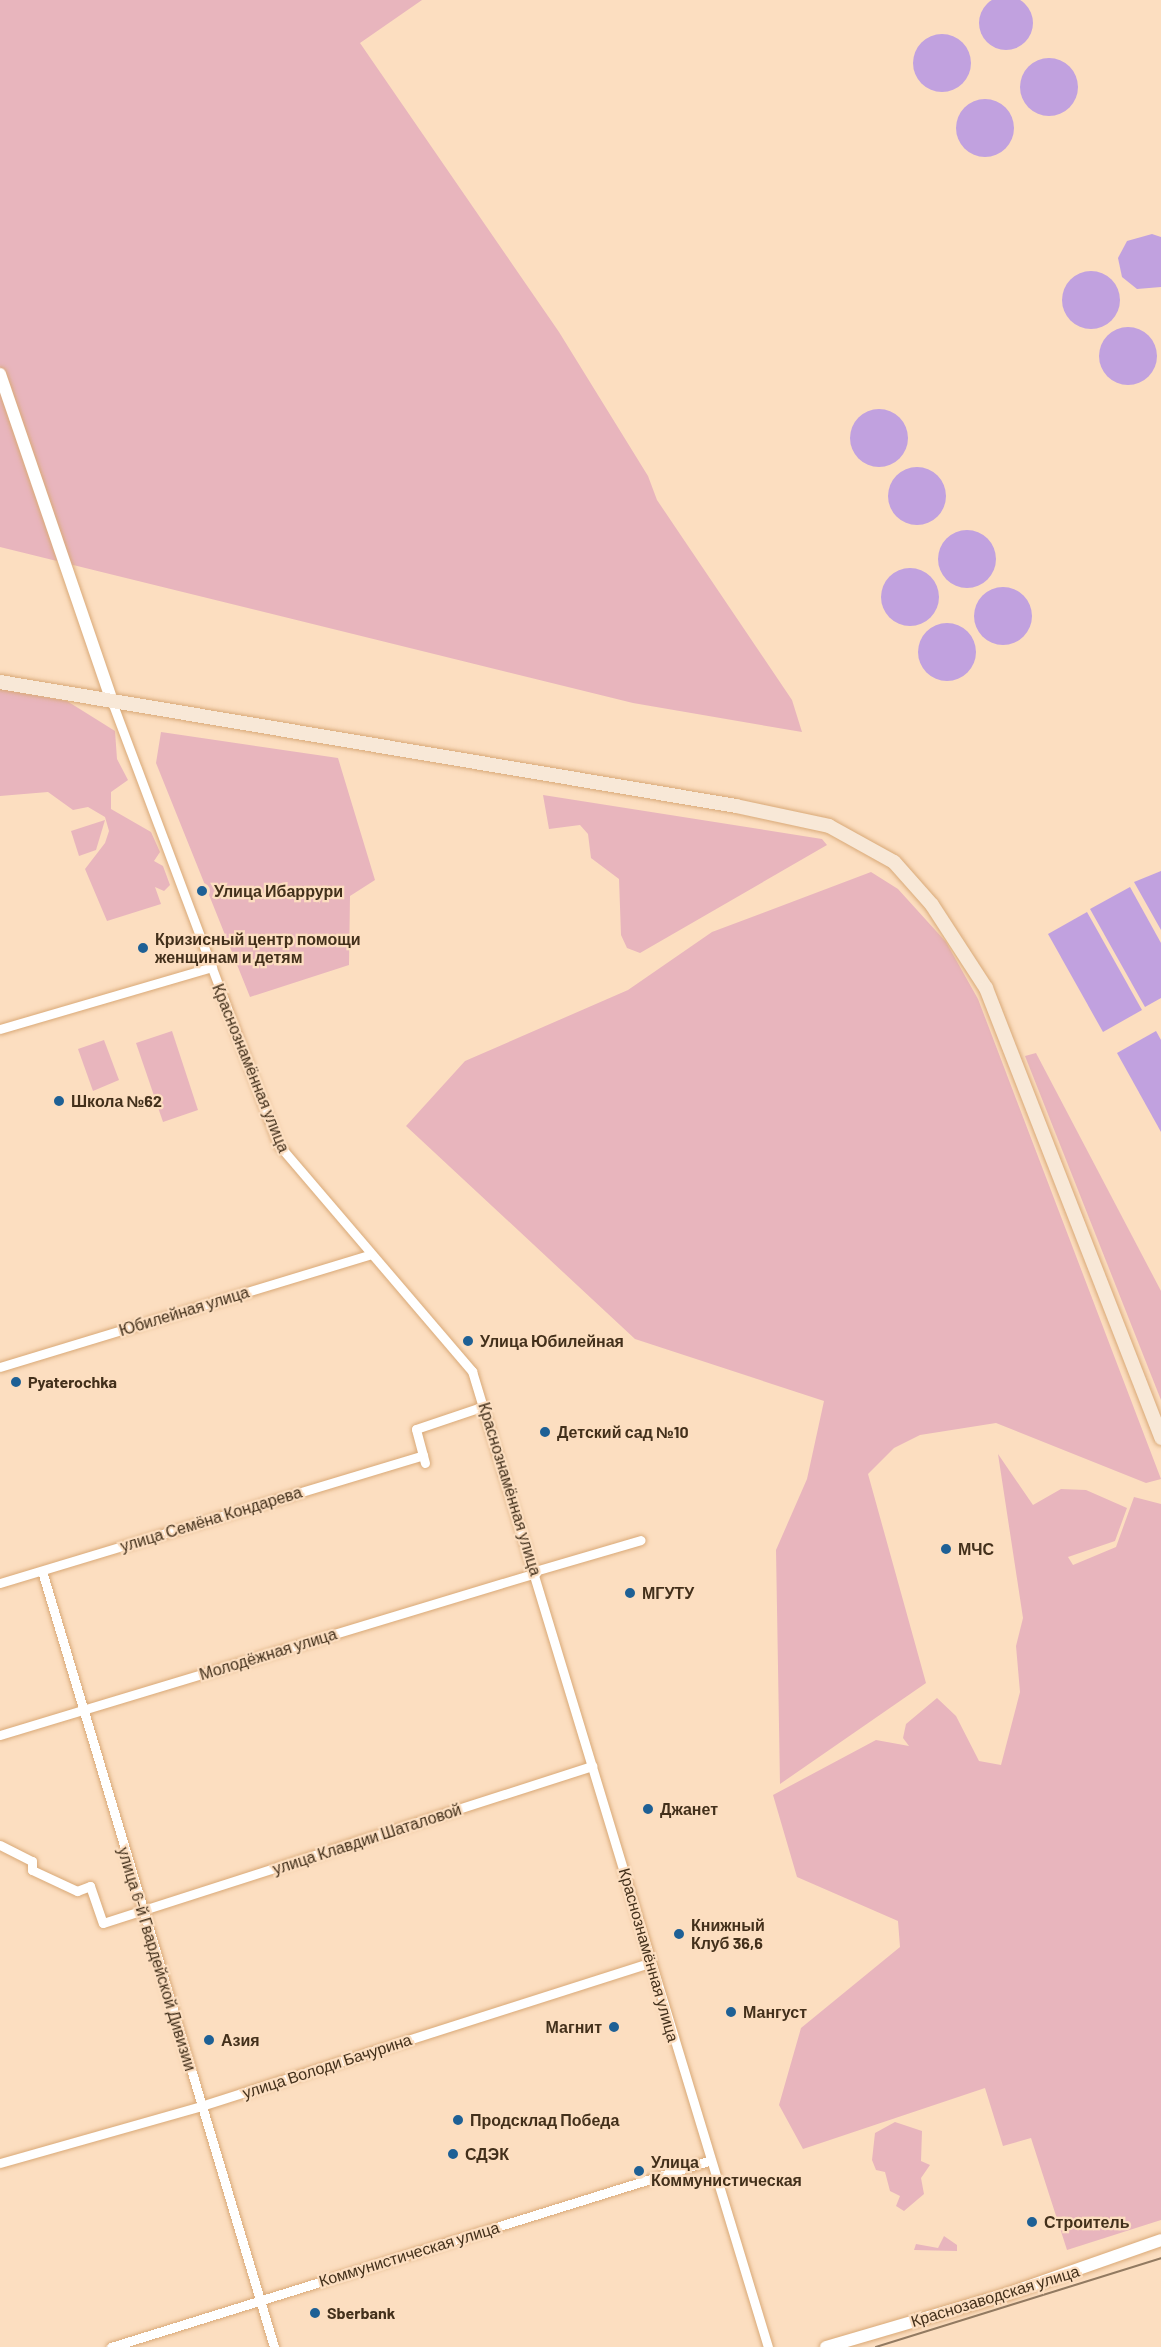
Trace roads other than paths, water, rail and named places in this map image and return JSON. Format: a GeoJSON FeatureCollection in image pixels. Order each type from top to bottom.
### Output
{"type":"FeatureCollection","features":[{"type":"Feature","properties":{"kind":"main road"},"geometry":{"type":"LineString","coordinates":[[0,682],[736,806],[829,826],[894,862],[932,905],[986,988],[1161,1438]]}},
{"type":"Feature","properties":{"kind":"street"},"geometry":{"type":"LineString","coordinates":[[0,374],[112,702]]}},
{"type":"Feature","properties":{"kind":"street","name":"Краснознамённая улица"},"geometry":{"type":"LineString","coordinates":[[112,702],[278,1144],[368,1255],[467,1363],[484,1406],[535,1572],[708,2161],[768,2347]]}},
{"type":"Feature","properties":{"kind":"street"},"geometry":{"type":"LineString","coordinates":[[0,1029],[212,967]]}},
{"type":"Feature","properties":{"kind":"street","name":"Юбилейная улица"},"geometry":{"type":"LineString","coordinates":[[0,1367],[368,1255]]}},
{"type":"Feature","properties":{"kind":"street","name":"улица Семёна Кондарева"},"geometry":{"type":"LineString","coordinates":[[0,1583],[424,1459],[416,1429],[484,1406]]}},
{"type":"Feature","properties":{"kind":"street","name":"Молодёжная улица"},"geometry":{"type":"LineString","coordinates":[[0,1735],[641,1540]]}},
{"type":"Feature","properties":{"kind":"street","name":"улица 6-й Гвардейской Дивизии"},"geometry":{"type":"LineString","coordinates":[[42,1571],[141,1911],[274,2347]]}},
{"type":"Feature","properties":{"kind":"street","name":"улица Клавдии Шаталовой"},"geometry":{"type":"LineString","coordinates":[[0,1845],[32,1861],[32,1870],[76,1891],[90,1886],[103,1923],[592,1766]]}},
{"type":"Feature","properties":{"kind":"street","name":"улица Володи Бачурина"},"geometry":{"type":"LineString","coordinates":[[0,2163],[201,2106],[651,1962]]}},
{"type":"Feature","properties":{"kind":"street","name":"Коммунистическая улица"},"geometry":{"type":"LineString","coordinates":[[111,2347],[708,2161]]}},
{"type":"Feature","properties":{"kind":"street","name":"Краснозаводская улица"},"geometry":{"type":"LineString","coordinates":[[826,2347],[1028,2287],[1161,2240]]}},
{"type":"Feature","properties":{"kind":"tram line"},"geometry":{"type":"LineString","coordinates":[[876,2347],[1161,2258]]}},
{"type":"Feature","properties":{"kind":"place","name":"Улица Ибаррури"},"geometry":{"type":"Point","coordinates":[202,891]}},
{"type":"Feature","properties":{"kind":"place","name":"Кризисный центр помощи женщинам и детям"},"geometry":{"type":"Point","coordinates":[143,948]}},
{"type":"Feature","properties":{"kind":"place","name":"Школа №62"},"geometry":{"type":"Point","coordinates":[59,1101]}},
{"type":"Feature","properties":{"kind":"place","name":"Улица Юбилейная"},"geometry":{"type":"Point","coordinates":[468,1341]}},
{"type":"Feature","properties":{"kind":"place","name":"Pyaterochka"},"geometry":{"type":"Point","coordinates":[16,1382]}},
{"type":"Feature","properties":{"kind":"place","name":"Детский сад №10"},"geometry":{"type":"Point","coordinates":[545,1432]}},
{"type":"Feature","properties":{"kind":"place","name":"МЧС"},"geometry":{"type":"Point","coordinates":[946,1549]}},
{"type":"Feature","properties":{"kind":"place","name":"МГУТУ"},"geometry":{"type":"Point","coordinates":[630,1593]}},
{"type":"Feature","properties":{"kind":"place","name":"Джанет"},"geometry":{"type":"Point","coordinates":[648,1809]}},
{"type":"Feature","properties":{"kind":"place","name":"Книжный Клуб 36,6"},"geometry":{"type":"Point","coordinates":[679,1934]}},
{"type":"Feature","properties":{"kind":"place","name":"Мангуст"},"geometry":{"type":"Point","coordinates":[731,2012]}},
{"type":"Feature","properties":{"kind":"place","name":"Магнит"},"geometry":{"type":"Point","coordinates":[614,2027]}},
{"type":"Feature","properties":{"kind":"place","name":"Азия"},"geometry":{"type":"Point","coordinates":[209,2040]}},
{"type":"Feature","properties":{"kind":"place","name":"Продсклад Победа"},"geometry":{"type":"Point","coordinates":[458,2120]}},
{"type":"Feature","properties":{"kind":"place","name":"СДЭК"},"geometry":{"type":"Point","coordinates":[453,2154]}},
{"type":"Feature","properties":{"kind":"place","name":"Улица Коммунистическая"},"geometry":{"type":"Point","coordinates":[639,2171]}},
{"type":"Feature","properties":{"kind":"place","name":"Строитель"},"geometry":{"type":"Point","coordinates":[1032,2222]}},
{"type":"Feature","properties":{"kind":"place","name":"Sberbank"},"geometry":{"type":"Point","coordinates":[315,2313]}}]}
